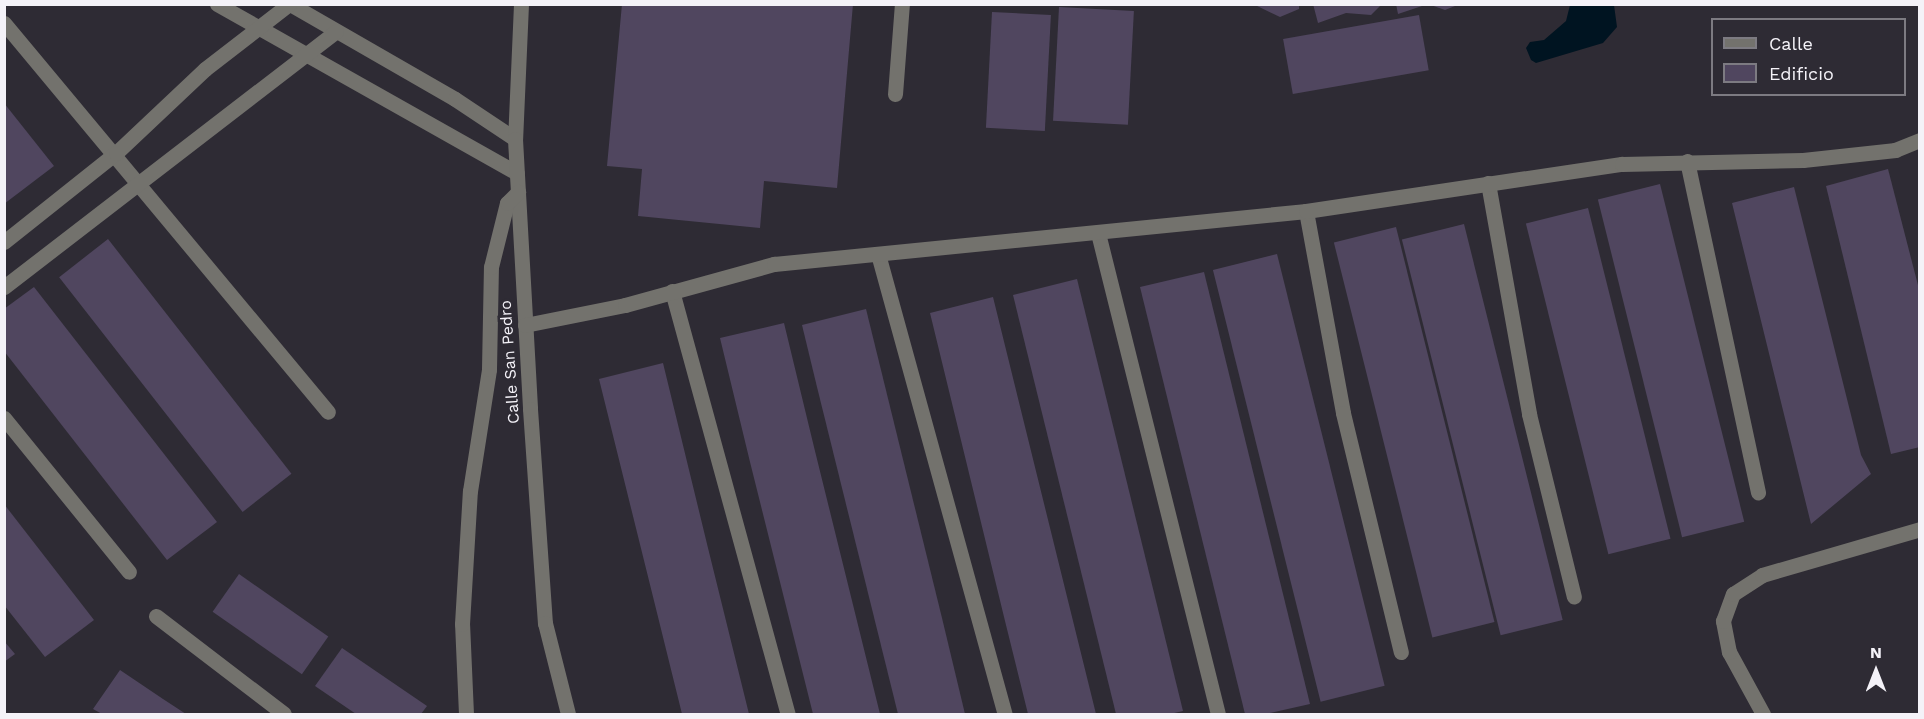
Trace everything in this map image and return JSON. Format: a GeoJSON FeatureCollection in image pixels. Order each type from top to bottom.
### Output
{"type":"FeatureCollection","features":[{"type":"Feature","properties":{"kind":"street"},"geometry":{"type":"LineString","coordinates":[[218,4],[304,57],[517,173]]}},
{"type":"Feature","properties":{"kind":"street"},"geometry":{"type":"LineString","coordinates":[[4,242],[116,153],[205,69],[289,4],[455,99],[515,139]]}},
{"type":"Feature","properties":{"kind":"street","name":"Calle San Pedro"},"geometry":{"type":"LineString","coordinates":[[521,4],[515,139],[525,325],[545,623],[568,714]]}},
{"type":"Feature","properties":{"kind":"street"},"geometry":{"type":"LineString","coordinates":[[895,94],[903,4]]}},
{"type":"Feature","properties":{"kind":"street"},"geometry":{"type":"LineString","coordinates":[[4,23],[139,180],[328,412]]}},
{"type":"Feature","properties":{"kind":"street"},"geometry":{"type":"LineString","coordinates":[[4,287],[139,180],[336,31]]}},
{"type":"Feature","properties":{"kind":"street"},"geometry":{"type":"LineString","coordinates":[[525,325],[672,291],[774,264],[1306,211],[1622,164],[1687,160],[1803,160],[1895,150],[1920,140]]}},
{"type":"Feature","properties":{"kind":"street"},"geometry":{"type":"LineString","coordinates":[[1687,160],[1758,492]]}},
{"type":"Feature","properties":{"kind":"street"},"geometry":{"type":"LineString","coordinates":[[1488,183],[1529,414],[1574,597]]}},
{"type":"Feature","properties":{"kind":"street"},"geometry":{"type":"LineString","coordinates":[[466,714],[462,624],[470,491],[489,369],[491,267],[507,203],[518,192]]}},
{"type":"Feature","properties":{"kind":"street"},"geometry":{"type":"LineString","coordinates":[[1306,211],[1343,413],[1401,652]]}},
{"type":"Feature","properties":{"kind":"street"},"geometry":{"type":"LineString","coordinates":[[1098,233],[1218,714]]}},
{"type":"Feature","properties":{"kind":"street"},"geometry":{"type":"LineString","coordinates":[[878,254],[1005,714]]}},
{"type":"Feature","properties":{"kind":"street"},"geometry":{"type":"LineString","coordinates":[[672,291],[788,714]]}},
{"type":"Feature","properties":{"kind":"street"},"geometry":{"type":"LineString","coordinates":[[4,418],[129,572]]}},
{"type":"Feature","properties":{"kind":"street"},"geometry":{"type":"LineString","coordinates":[[1763,714],[1729,651],[1723,621],[1733,594],[1762,575],[1920,529]]}},
{"type":"Feature","properties":{"kind":"street"},"geometry":{"type":"LineString","coordinates":[[156,616],[284,714]]}},
{"type":"Feature","properties":{"kind":"water"},"geometry":{"type":"Polygon","coordinates":[[[1570,5],[1614,5],[1617,27],[1603,43],[1536,63],[1531,60],[1526,48],[1530,42],[1544,40],[1566,21],[1570,5]]]}},
{"type":"Feature","properties":{"kind":"building"},"geometry":{"type":"Polygon","coordinates":[[[622,4],[853,4],[837,188],[764,181],[760,228],[638,216],[642,169],[607,166],[622,4]]]}},
{"type":"Feature","properties":{"kind":"building"},"geometry":{"type":"Polygon","coordinates":[[[1253,4],[1299,4],[1299,9],[1280,17],[1253,4]]]}},
{"type":"Feature","properties":{"kind":"building"},"geometry":{"type":"Polygon","coordinates":[[[1313,4],[1382,4],[1371,15],[1346,13],[1318,23],[1313,4]]]}},
{"type":"Feature","properties":{"kind":"building"},"geometry":{"type":"Polygon","coordinates":[[[1396,4],[1425,4],[1425,5],[1398,14],[1396,4]]]}},
{"type":"Feature","properties":{"kind":"building"},"geometry":{"type":"Polygon","coordinates":[[[1428,4],[1460,4],[1445,10],[1428,4]]]}},
{"type":"Feature","properties":{"kind":"building"},"geometry":{"type":"Polygon","coordinates":[[[1059,7],[1134,11],[1128,125],[1053,121],[1059,7]]]}},
{"type":"Feature","properties":{"kind":"building"},"geometry":{"type":"Polygon","coordinates":[[[992,12],[1051,15],[1045,131],[986,128],[992,12]]]}},
{"type":"Feature","properties":{"kind":"building"},"geometry":{"type":"Polygon","coordinates":[[[1419,15],[1429,70],[1293,94],[1283,39],[1419,15]]]}},
{"type":"Feature","properties":{"kind":"building"},"geometry":{"type":"Polygon","coordinates":[[[4,103],[54,166],[4,204],[4,103]]]}},
{"type":"Feature","properties":{"kind":"building"},"geometry":{"type":"Polygon","coordinates":[[[1888,169],[1920,293],[1920,447],[1891,454],[1826,186],[1888,169]]]}},
{"type":"Feature","properties":{"kind":"building"},"geometry":{"type":"Polygon","coordinates":[[[1660,184],[1744,522],[1682,537],[1598,199],[1660,184]]]}},
{"type":"Feature","properties":{"kind":"building"},"geometry":{"type":"Polygon","coordinates":[[[1794,187],[1861,455],[1871,474],[1811,524],[1732,203],[1794,187]]]}},
{"type":"Feature","properties":{"kind":"building"},"geometry":{"type":"Polygon","coordinates":[[[1588,208],[1670,539],[1608,554],[1526,223],[1588,208]]]}},
{"type":"Feature","properties":{"kind":"building"},"geometry":{"type":"Polygon","coordinates":[[[1464,224],[1563,620],[1501,635],[1402,239],[1464,224]]]}},
{"type":"Feature","properties":{"kind":"building"},"geometry":{"type":"Polygon","coordinates":[[[1396,227],[1494,622],[1432,637],[1334,242],[1396,227]]]}},
{"type":"Feature","properties":{"kind":"building"},"geometry":{"type":"Polygon","coordinates":[[[108,239],[291,474],[243,512],[59,277],[108,239]]]}},
{"type":"Feature","properties":{"kind":"building"},"geometry":{"type":"Polygon","coordinates":[[[1277,254],[1385,686],[1321,702],[1213,270],[1277,254]]]}},
{"type":"Feature","properties":{"kind":"building"},"geometry":{"type":"Polygon","coordinates":[[[1204,272],[1310,704],[1265,714],[1245,714],[1140,287],[1204,272]]]}},
{"type":"Feature","properties":{"kind":"building"},"geometry":{"type":"Polygon","coordinates":[[[1077,279],[1183,711],[1170,714],[1116,714],[1013,295],[1077,279]]]}},
{"type":"Feature","properties":{"kind":"building"},"geometry":{"type":"Polygon","coordinates":[[[34,287],[217,522],[167,560],[4,351],[4,309],[34,287]]]}},
{"type":"Feature","properties":{"kind":"building"},"geometry":{"type":"Polygon","coordinates":[[[993,297],[1096,714],[1028,714],[1005,621],[930,313],[993,297]]]}},
{"type":"Feature","properties":{"kind":"building"},"geometry":{"type":"Polygon","coordinates":[[[866,309],[965,714],[898,714],[817,387],[802,325],[866,309]]]}},
{"type":"Feature","properties":{"kind":"building"},"geometry":{"type":"Polygon","coordinates":[[[784,323],[880,714],[813,714],[750,462],[720,338],[784,323]]]}},
{"type":"Feature","properties":{"kind":"building"},"geometry":{"type":"Polygon","coordinates":[[[663,363],[749,714],[682,714],[599,379],[663,363]]]}},
{"type":"Feature","properties":{"kind":"building"},"geometry":{"type":"Polygon","coordinates":[[[4,504],[94,620],[45,657],[4,605],[4,504]]]}},
{"type":"Feature","properties":{"kind":"building"},"geometry":{"type":"Polygon","coordinates":[[[239,574],[328,637],[302,674],[213,612],[239,574]]]}},
{"type":"Feature","properties":{"kind":"building"},"geometry":{"type":"Polygon","coordinates":[[[4,641],[15,654],[4,662],[4,641]]]}},
{"type":"Feature","properties":{"kind":"building"},"geometry":{"type":"Polygon","coordinates":[[[342,648],[427,706],[421,714],[356,714],[315,686],[342,648]]]}},
{"type":"Feature","properties":{"kind":"building"},"geometry":{"type":"Polygon","coordinates":[[[120,670],[186,714],[102,714],[93,709],[120,670]]]}}]}
